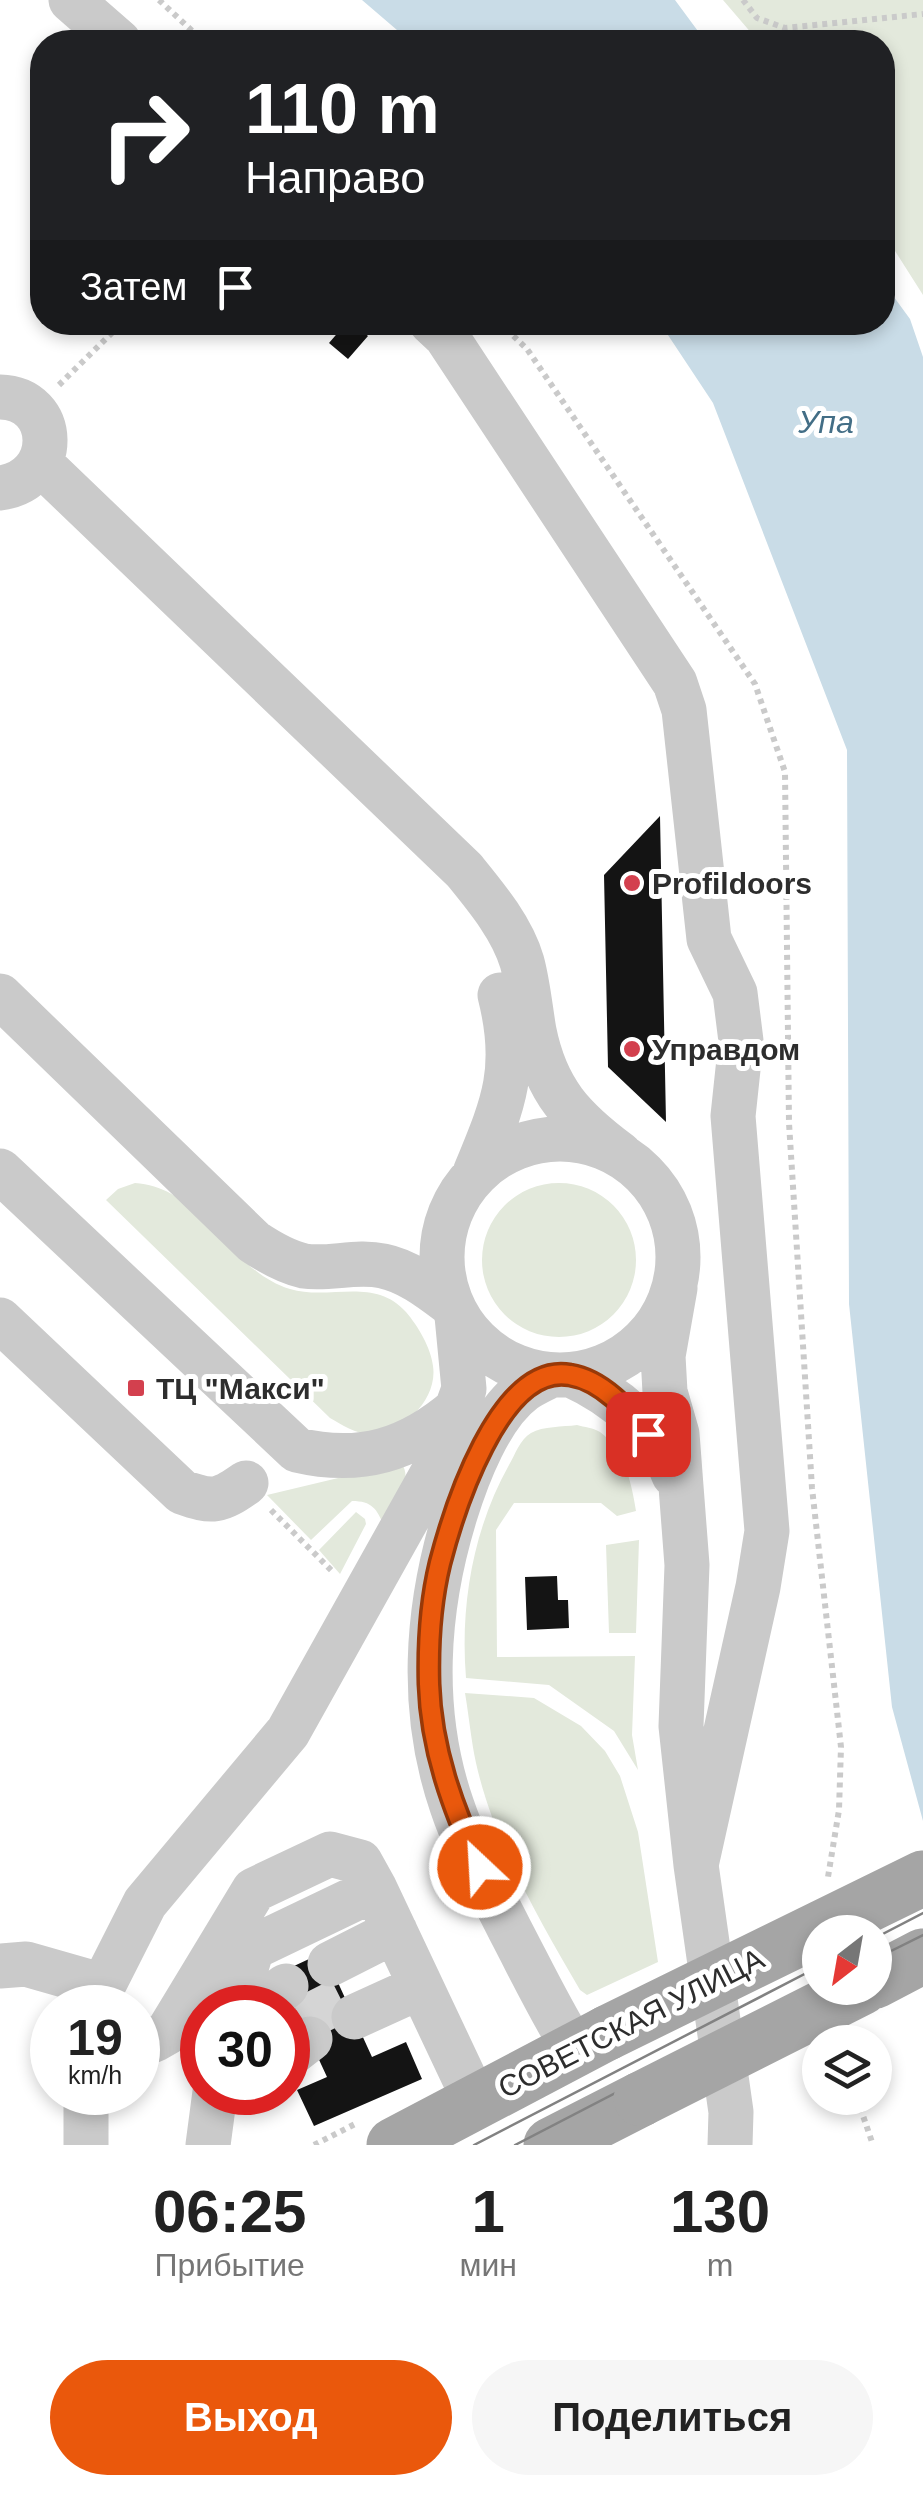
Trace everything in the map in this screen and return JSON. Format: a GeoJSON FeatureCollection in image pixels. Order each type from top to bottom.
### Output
{"type":"FeatureCollection","features":[{"type":"Feature","properties":{"kind":"main road","name":"СОВЕТСКАЯ УЛИЦА"},"geometry":{"type":"LineString","coordinates":[[394,2145],[591,2042],[923,1878]]}},
{"type":"Feature","properties":{"kind":"main road"},"geometry":{"type":"LineString","coordinates":[[892,1972],[923,1956]]}},
{"type":"Feature","properties":{"kind":"main road"},"geometry":{"type":"LineString","coordinates":[[564,2142],[827,2005]]}},
{"type":"Feature","properties":{"kind":"street"},"geometry":{"type":"LineString","coordinates":[[71,0],[105,30]]}},
{"type":"Feature","properties":{"kind":"street"},"geometry":{"type":"LineString","coordinates":[[445,335],[674,682],[684,710],[709,939],[735,993],[741,1042],[733,1116],[767,1530],[758,1587],[696,1865]]}},
{"type":"Feature","properties":{"kind":"street"},"geometry":{"type":"LineString","coordinates":[[0,397],[21,401],[41,422],[45,450],[21,478]]}},
{"type":"Feature","properties":{"kind":"street"},"geometry":{"type":"LineString","coordinates":[[21,478],[464,870],[488,898],[522,961],[535,1036],[551,1084],[567,1110],[650,1179],[670,1212],[679,1249],[663,1356],[665,1392],[676,1434],[687,1565],[681,1726],[731,2112],[730,2145]]}},
{"type":"Feature","properties":{"kind":"street"},"geometry":{"type":"LineString","coordinates":[[21,478],[418,862],[465,916],[491,964],[506,1020],[509,1066],[505,1100],[476,1173],[455,1202],[443,1234],[442,1270],[454,1310],[464,1389],[435,1470],[288,1732],[145,1903],[107,1985]]}},
{"type":"Feature","properties":{"kind":"street"},"geometry":{"type":"LineString","coordinates":[[0,996],[264,1248],[305,1266],[385,1266],[422,1282],[497,1357],[523,1369],[561,1375],[598,1387],[627,1408],[670,1462],[683,1495]]}},
{"type":"Feature","properties":{"kind":"street"},"geometry":{"type":"LineString","coordinates":[[476,1173],[507,1150],[544,1139],[584,1140],[620,1154]]}},
{"type":"Feature","properties":{"kind":"street"},"geometry":{"type":"LineString","coordinates":[[0,1171],[298,1450],[323,1456],[389,1450],[430,1432],[458,1408]]}},
{"type":"Feature","properties":{"kind":"street"},"geometry":{"type":"LineString","coordinates":[[591,2042],[494,1897],[452,1806],[433,1723],[430,1641],[439,1566],[466,1482],[506,1408],[524,1390],[561,1375],[606,1366],[637,1348],[660,1320],[675,1288]]}},
{"type":"Feature","properties":{"kind":"street"},"geometry":{"type":"LineString","coordinates":[[0,1320],[182,1492],[222,1500],[256,1494]]}},
{"type":"Feature","properties":{"kind":"street"},"geometry":{"type":"LineString","coordinates":[[160,2037],[168,2032],[254,1890],[330,1854],[360,1862],[475,2101]]}},
{"type":"Feature","properties":{"kind":"street"},"geometry":{"type":"LineString","coordinates":[[241,1985],[252,1948],[374,1889]]}},
{"type":"Feature","properties":{"kind":"street"},"geometry":{"type":"LineString","coordinates":[[407,1959],[341,1990],[407,1959]]}},
{"type":"Feature","properties":{"kind":"street"},"geometry":{"type":"LineString","coordinates":[[0,1966],[26,1964],[74,1985]]}},
{"type":"Feature","properties":{"kind":"street"},"geometry":{"type":"LineString","coordinates":[[86,2115],[86,2145]]}},
{"type":"Feature","properties":{"kind":"path"},"geometry":{"type":"LineString","coordinates":[[159,0],[191,30]]}},
{"type":"Feature","properties":{"kind":"path"},"geometry":{"type":"LineString","coordinates":[[743,0],[757,18],[785,28],[923,14]]}},
{"type":"Feature","properties":{"kind":"path"},"geometry":{"type":"LineString","coordinates":[[256,1494],[342,1582]]}},
{"type":"Feature","properties":{"kind":"path"},"geometry":{"type":"LineString","coordinates":[[863,2115],[873,2145]]}},
{"type":"Feature","properties":{"kind":"shaded area"},"geometry":{"type":"Polygon","coordinates":[[[723,0],[923,0],[923,295],[895,251],[895,30],[749,30],[723,0]]]}},
{"type":"Feature","properties":{"kind":"shaded area"},"geometry":{"type":"Polygon","coordinates":[[[135,1183],[159,1188],[179,1199],[268,1279],[305,1292],[366,1292],[393,1301],[415,1324],[432,1359],[430,1390],[416,1412],[396,1427],[373,1434],[356,1431],[330,1418],[106,1200],[118,1189],[135,1183]]]}},
{"type":"Feature","properties":{"kind":"shaded area"},"geometry":{"type":"Polygon","coordinates":[[[559,1183],[589,1188],[614,1205],[631,1230],[636,1260],[631,1290],[614,1315],[589,1332],[559,1337],[529,1332],[504,1315],[487,1290],[482,1260],[487,1230],[504,1205],[529,1188],[559,1183]]]}},
{"type":"Feature","properties":{"kind":"shaded area"},"geometry":{"type":"Polygon","coordinates":[[[577,1425],[600,1432],[615,1448],[629,1479],[636,1511],[617,1516],[601,1503],[514,1503],[496,1530],[497,1657],[635,1656],[632,1735],[638,1770],[614,1731],[549,1685],[466,1678],[467,1596],[486,1515],[527,1436],[541,1429],[577,1425]]]}},
{"type":"Feature","properties":{"kind":"shaded area"},"geometry":{"type":"Polygon","coordinates":[[[401,1463],[406,1477],[404,1486],[384,1526],[373,1507],[352,1501],[311,1540],[267,1495],[401,1463]]]}},
{"type":"Feature","properties":{"kind":"shaded area"},"geometry":{"type":"Polygon","coordinates":[[[356,1512],[366,1524],[340,1574],[319,1550],[356,1512]]]}},
{"type":"Feature","properties":{"kind":"shaded area"},"geometry":{"type":"Polygon","coordinates":[[[639,1540],[636,1633],[609,1633],[606,1545],[639,1540]]]}},
{"type":"Feature","properties":{"kind":"shaded area"},"geometry":{"type":"Polygon","coordinates":[[[465,1693],[534,1698],[581,1726],[605,1751],[620,1776],[638,1832],[658,1962],[587,1995],[580,1990],[519,1880],[494,1822],[476,1763],[465,1693]]]}},
{"type":"Feature","properties":{"kind":"water"},"geometry":{"type":"Polygon","coordinates":[[[362,0],[675,0],[697,30],[397,30],[362,0]]]}},
{"type":"Feature","properties":{"kind":"water","name":"Упа"},"geometry":{"type":"Polygon","coordinates":[[[895,298],[910,319],[923,357],[923,1821],[892,1707],[849,1304],[847,750],[713,403],[668,335],[895,335],[895,298]]]}},
{"type":"Feature","properties":{"kind":"building"},"geometry":{"type":"Polygon","coordinates":[[[336,335],[368,336],[348,359],[329,343],[336,335]]]}},
{"type":"Feature","properties":{"kind":"building"},"geometry":{"type":"Polygon","coordinates":[[[660,816],[666,1122],[608,1067],[604,875],[660,816]]]}},
{"type":"Feature","properties":{"kind":"building"},"geometry":{"type":"Polygon","coordinates":[[[557,1576],[558,1600],[568,1600],[569,1628],[527,1630],[525,1577],[557,1576]]]}},
{"type":"Feature","properties":{"kind":"building"},"geometry":{"type":"Polygon","coordinates":[[[324,1952],[372,2057],[406,2042],[422,2079],[314,2126],[309,2115],[310,2084],[327,2077],[310,2040],[310,1985],[285,1985],[279,1973],[324,1952]]]}},
{"type":"Feature","properties":{"kind":"tunnel"},"geometry":{"type":"LineString","coordinates":[[310,2016],[345,1998]]}},
{"type":"Feature","properties":{"kind":"tram line"},"geometry":{"type":"LineString","coordinates":[[892,1929],[923,1913]]}},
{"type":"Feature","properties":{"kind":"tram line"},"geometry":{"type":"LineString","coordinates":[[892,1950],[923,1935]]}},
{"type":"Feature","properties":{"kind":"tram line"},"geometry":{"type":"LineString","coordinates":[[474,2145],[802,1975]]}},
{"type":"Feature","properties":{"kind":"tram line"},"geometry":{"type":"LineString","coordinates":[[515,2145],[802,1996]]}},
{"type":"Feature","properties":{"kind":"place","name":"Profildoors"},"geometry":{"type":"Point","coordinates":[632,883]}},
{"type":"Feature","properties":{"kind":"place","name":"Управдом"},"geometry":{"type":"Point","coordinates":[632,1049]}},
{"type":"Feature","properties":{"kind":"place","name":"ТЦ \"Макси\""},"geometry":{"type":"Point","coordinates":[136,1388]}},
{"type":"Feature","properties":{"kind":"route"},"geometry":{"type":"LineString","coordinates":[[480,1867],[452,1806],[433,1723],[429,1685],[439,1566],[466,1482],[506,1408],[524,1390],[551,1375],[571,1375],[598,1387],[627,1408],[648,1434]]}}]}
